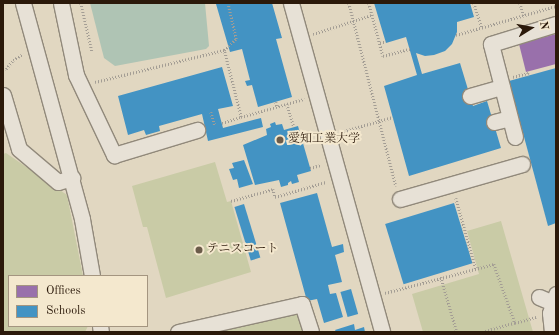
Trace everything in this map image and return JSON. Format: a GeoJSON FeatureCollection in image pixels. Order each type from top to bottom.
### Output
{"type":"FeatureCollection","features":[{"type":"Feature","properties":{"kind":"lane"},"geometry":{"type":"LineString","coordinates":[[23,3],[72,178],[82,219],[92,275]]}},
{"type":"Feature","properties":{"kind":"lane"},"geometry":{"type":"LineString","coordinates":[[61,3],[76,75],[114,155],[197,130]]}},
{"type":"Feature","properties":{"kind":"lane"},"geometry":{"type":"LineString","coordinates":[[291,3],[382,332]]}},
{"type":"Feature","properties":{"kind":"lane"},"geometry":{"type":"LineString","coordinates":[[515,138],[491,44],[556,24]]}},
{"type":"Feature","properties":{"kind":"lane"},"geometry":{"type":"LineString","coordinates":[[470,96],[502,87]]}},
{"type":"Feature","properties":{"kind":"lane"},"geometry":{"type":"LineString","coordinates":[[3,96],[19,149],[58,182],[72,178]]}},
{"type":"Feature","properties":{"kind":"lane"},"geometry":{"type":"LineString","coordinates":[[494,122],[510,118]]}},
{"type":"Feature","properties":{"kind":"lane"},"geometry":{"type":"LineString","coordinates":[[400,199],[452,184],[491,177],[522,164]]}},
{"type":"Feature","properties":{"kind":"lane"},"geometry":{"type":"LineString","coordinates":[[550,302],[552,332]]}},
{"type":"Feature","properties":{"kind":"lane"},"geometry":{"type":"LineString","coordinates":[[178,332],[302,304],[311,332]]}},
{"type":"Feature","properties":{"kind":"path"},"geometry":{"type":"LineString","coordinates":[[81,3],[92,52]]}},
{"type":"Feature","properties":{"kind":"path"},"geometry":{"type":"LineString","coordinates":[[81,85],[224,50],[236,38],[228,3]]}},
{"type":"Feature","properties":{"kind":"path"},"geometry":{"type":"LineString","coordinates":[[349,3],[400,199]]}},
{"type":"Feature","properties":{"kind":"path"},"geometry":{"type":"LineString","coordinates":[[368,3],[383,56],[410,49]]}},
{"type":"Feature","properties":{"kind":"path"},"geometry":{"type":"LineString","coordinates":[[474,3],[482,28]]}},
{"type":"Feature","properties":{"kind":"path"},"geometry":{"type":"LineString","coordinates":[[520,3],[524,16]]}},
{"type":"Feature","properties":{"kind":"path"},"geometry":{"type":"LineString","coordinates":[[456,35],[556,6]]}},
{"type":"Feature","properties":{"kind":"path"},"geometry":{"type":"LineString","coordinates":[[301,38],[372,15]]}},
{"type":"Feature","properties":{"kind":"path"},"geometry":{"type":"LineString","coordinates":[[375,26],[380,24]]}},
{"type":"Feature","properties":{"kind":"path"},"geometry":{"type":"LineString","coordinates":[[380,43],[386,41]]}},
{"type":"Feature","properties":{"kind":"path"},"geometry":{"type":"LineString","coordinates":[[3,68],[6,69],[19,56],[35,49]]}},
{"type":"Feature","properties":{"kind":"path"},"geometry":{"type":"LineString","coordinates":[[224,50],[241,117]]}},
{"type":"Feature","properties":{"kind":"path"},"geometry":{"type":"LineString","coordinates":[[222,123],[316,96]]}},
{"type":"Feature","properties":{"kind":"path"},"geometry":{"type":"LineString","coordinates":[[276,102],[277,107]]}},
{"type":"Feature","properties":{"kind":"path"},"geometry":{"type":"LineString","coordinates":[[287,104],[294,127]]}},
{"type":"Feature","properties":{"kind":"path"},"geometry":{"type":"LineString","coordinates":[[211,112],[215,125]]}},
{"type":"Feature","properties":{"kind":"path"},"geometry":{"type":"LineString","coordinates":[[328,135],[393,117]]}},
{"type":"Feature","properties":{"kind":"path"},"geometry":{"type":"LineString","coordinates":[[231,201],[273,189],[275,197],[340,178]]}},
{"type":"Feature","properties":{"kind":"path"},"geometry":{"type":"LineString","coordinates":[[452,184],[476,269]]}},
{"type":"Feature","properties":{"kind":"path"},"geometry":{"type":"LineString","coordinates":[[372,296],[494,264],[515,323]]}},
{"type":"Feature","properties":{"kind":"path"},"geometry":{"type":"LineString","coordinates":[[441,278],[457,332]]}},
{"type":"Feature","properties":{"kind":"path"},"geometry":{"type":"LineString","coordinates":[[484,332],[515,323],[550,302]]}},
{"type":"Feature","properties":{"kind":"green space"},"geometry":{"type":"Polygon","coordinates":[[[6,153],[67,195],[83,275],[8,275],[8,327],[88,327],[85,332],[3,332],[3,154],[6,153]]]}},
{"type":"Feature","properties":{"kind":"green space","name":"テニスコート"},"geometry":{"type":"Polygon","coordinates":[[[215,162],[227,202],[231,201],[251,272],[166,298],[147,227],[143,227],[132,186],[215,162]]]}},
{"type":"Feature","properties":{"kind":"green space"},"geometry":{"type":"Polygon","coordinates":[[[501,221],[533,332],[423,332],[412,294],[479,274],[467,231],[501,221]]]}},
{"type":"Feature","properties":{"kind":"green space"},"geometry":{"type":"Polygon","coordinates":[[[297,310],[304,332],[204,332],[297,310]]]}},
{"type":"Feature","properties":{"kind":"shaded area"},"geometry":{"type":"Polygon","coordinates":[[[90,3],[205,3],[209,46],[206,49],[115,66],[104,58],[90,3]]]}},
{"type":"Feature","properties":{"kind":"building: Offices"},"geometry":{"type":"Polygon","coordinates":[[[556,34],[556,64],[526,72],[519,44],[556,34]]]}},
{"type":"Feature","properties":{"kind":"building: Schools"},"geometry":{"type":"Polygon","coordinates":[[[272,3],[282,38],[276,39],[292,97],[258,107],[252,85],[247,86],[245,81],[250,80],[242,49],[230,52],[216,4],[272,3]]]}},
{"type":"Feature","properties":{"kind":"building: Schools"},"geometry":{"type":"Polygon","coordinates":[[[374,3],[470,3],[474,17],[457,22],[457,32],[452,44],[445,51],[434,55],[425,56],[416,53],[422,74],[460,63],[473,106],[487,101],[501,148],[409,176],[384,86],[417,75],[406,37],[386,43],[374,3]]]}},
{"type":"Feature","properties":{"kind":"building: Schools"},"geometry":{"type":"Polygon","coordinates":[[[222,67],[233,106],[218,109],[223,128],[261,118],[263,127],[208,141],[202,114],[159,126],[160,131],[146,135],[144,130],[128,135],[118,96],[222,67]]]}},
{"type":"Feature","properties":{"kind":"building: Schools"},"geometry":{"type":"Polygon","coordinates":[[[556,68],[556,223],[548,226],[509,81],[556,68]]]}},
{"type":"Feature","properties":{"kind":"building: Schools"},"geometry":{"type":"Polygon","coordinates":[[[275,122],[276,125],[282,124],[284,130],[298,126],[311,171],[297,175],[299,182],[292,184],[291,181],[288,185],[281,187],[279,180],[255,185],[243,145],[267,135],[266,129],[271,127],[270,124],[275,122]]]}},
{"type":"Feature","properties":{"kind":"building: Schools"},"geometry":{"type":"Polygon","coordinates":[[[244,160],[253,184],[239,188],[237,179],[233,180],[229,169],[234,168],[232,163],[244,160]]]}},
{"type":"Feature","properties":{"kind":"building: Schools"},"geometry":{"type":"Polygon","coordinates":[[[317,193],[332,247],[343,244],[344,252],[335,255],[342,282],[328,285],[330,294],[336,293],[343,317],[324,323],[317,299],[307,301],[280,203],[317,193]]]}},
{"type":"Feature","properties":{"kind":"building: Schools"},"geometry":{"type":"Polygon","coordinates":[[[454,203],[472,263],[404,284],[385,224],[454,203]]]}},
{"type":"Feature","properties":{"kind":"building: Schools"},"geometry":{"type":"Polygon","coordinates":[[[244,204],[260,258],[251,260],[234,207],[244,204]]]}},
{"type":"Feature","properties":{"kind":"building: Schools"},"geometry":{"type":"Polygon","coordinates":[[[351,289],[358,314],[348,317],[340,292],[351,289]]]}},
{"type":"Feature","properties":{"kind":"building: Schools"},"geometry":{"type":"Polygon","coordinates":[[[354,324],[355,330],[364,327],[365,332],[336,332],[335,330],[354,324]]]}},
{"type":"Feature","properties":{"kind":"place","name":"愛知工業大学"},"geometry":{"type":"Point","coordinates":[280,140]}},
{"type":"Feature","properties":{"kind":"place","name":"テニスコート"},"geometry":{"type":"Point","coordinates":[199,250]}}]}
